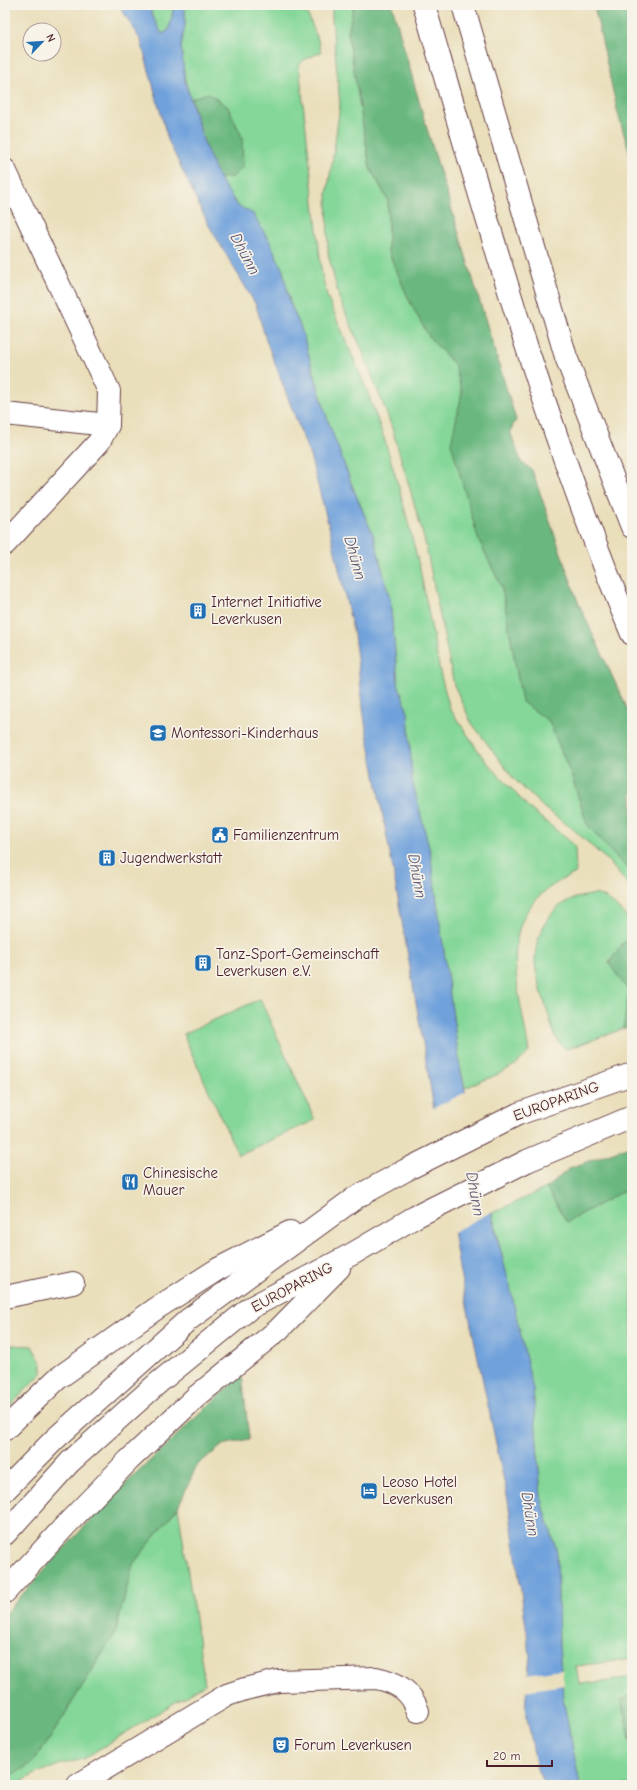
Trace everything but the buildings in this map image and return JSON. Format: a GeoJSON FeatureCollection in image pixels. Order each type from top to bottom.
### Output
{"type":"FeatureCollection","features":[{"type":"Feature","properties":{"kind":"main road"},"geometry":{"type":"LineString","coordinates":[[424,5],[513,302],[563,458],[632,634]]}},
{"type":"Feature","properties":{"kind":"main road"},"geometry":{"type":"LineString","coordinates":[[463,5],[566,357],[632,527]]}},
{"type":"Feature","properties":{"kind":"main road"},"geometry":{"type":"LineString","coordinates":[[5,170],[109,391],[108,425],[99,442],[5,544]]}},
{"type":"Feature","properties":{"kind":"main road"},"geometry":{"type":"LineString","coordinates":[[5,414],[108,425]]}},
{"type":"Feature","properties":{"kind":"main road","name":"EUROPARING"},"geometry":{"type":"LineString","coordinates":[[5,1490],[55,1439],[188,1320],[355,1198],[406,1170],[518,1114],[632,1074]]}},
{"type":"Feature","properties":{"kind":"main road","name":"EUROPARING"},"geometry":{"type":"LineString","coordinates":[[5,1534],[70,1462],[158,1383],[250,1308],[354,1253],[415,1217],[527,1161],[632,1117]]}},
{"type":"Feature","properties":{"kind":"main road"},"geometry":{"type":"LineString","coordinates":[[5,1429],[57,1379],[156,1308],[218,1269],[355,1198]]}},
{"type":"Feature","properties":{"kind":"main road"},"geometry":{"type":"LineString","coordinates":[[5,1592],[65,1526],[129,1460],[197,1396],[278,1330],[354,1253]]}},
{"type":"Feature","properties":{"kind":"main road"},"geometry":{"type":"LineString","coordinates":[[5,1297],[73,1283]]}},
{"type":"Feature","properties":{"kind":"main road"},"geometry":{"type":"LineString","coordinates":[[78,1785],[171,1727],[227,1695],[278,1681],[376,1678],[391,1681],[406,1690],[414,1700],[418,1711]]}},
{"type":"Feature","properties":{"kind":"green space"},"geometry":{"type":"Polygon","coordinates":[[[150,5],[171,5],[173,11],[169,30],[162,34],[152,15],[150,5]]]}},
{"type":"Feature","properties":{"kind":"green space"},"geometry":{"type":"Polygon","coordinates":[[[185,5],[304,5],[318,40],[321,52],[304,60],[299,65],[322,275],[327,296],[366,388],[385,441],[400,491],[420,569],[441,676],[450,709],[484,759],[530,809],[570,841],[575,847],[576,873],[549,888],[530,906],[520,927],[516,949],[516,973],[529,1052],[523,1059],[508,1069],[465,1088],[460,1067],[430,852],[412,780],[408,713],[398,683],[390,600],[374,537],[353,488],[327,418],[301,328],[290,303],[283,271],[270,242],[253,214],[237,205],[219,178],[233,177],[242,137],[228,107],[208,93],[191,99],[185,81],[181,47],[185,25],[185,5]]]}},
{"type":"Feature","properties":{"kind":"green space"},"geometry":{"type":"Polygon","coordinates":[[[332,5],[354,5],[348,33],[370,168],[388,200],[388,251],[411,304],[430,338],[455,365],[462,393],[452,443],[478,538],[502,588],[522,701],[549,721],[572,777],[587,824],[614,855],[632,871],[632,889],[608,861],[573,829],[544,808],[513,778],[471,722],[454,685],[425,542],[410,489],[391,425],[360,345],[339,298],[328,253],[327,194],[340,104],[332,5]]]}},
{"type":"Feature","properties":{"kind":"green space"},"geometry":{"type":"Polygon","coordinates":[[[354,5],[392,5],[424,119],[516,420],[510,431],[521,462],[532,470],[578,602],[632,719],[632,871],[614,855],[587,824],[572,777],[549,721],[522,702],[502,588],[478,538],[451,443],[462,393],[455,365],[430,338],[411,304],[388,251],[388,200],[370,168],[348,33],[354,5]]]}},
{"type":"Feature","properties":{"kind":"green space"},"geometry":{"type":"Polygon","coordinates":[[[594,5],[632,5],[632,161],[618,114],[594,5]]]}},
{"type":"Feature","properties":{"kind":"green space"},"geometry":{"type":"Polygon","coordinates":[[[208,93],[228,107],[242,137],[243,167],[233,177],[219,178],[205,146],[191,99],[208,93]]]}},
{"type":"Feature","properties":{"kind":"green space"},"geometry":{"type":"Polygon","coordinates":[[[595,894],[607,898],[624,914],[632,927],[632,939],[624,942],[609,963],[629,992],[623,1029],[567,1049],[559,1043],[552,1029],[537,977],[535,963],[536,948],[545,924],[555,910],[571,900],[595,894]]]}},
{"type":"Feature","properties":{"kind":"green space"},"geometry":{"type":"Polygon","coordinates":[[[632,939],[632,1026],[623,1029],[629,992],[609,963],[624,942],[632,939]]]}},
{"type":"Feature","properties":{"kind":"green space"},"geometry":{"type":"Polygon","coordinates":[[[260,999],[315,1120],[238,1155],[183,1034],[260,999]]]}},
{"type":"Feature","properties":{"kind":"green space"},"geometry":{"type":"Polygon","coordinates":[[[632,1145],[632,1186],[567,1222],[546,1188],[570,1168],[632,1145]]]}},
{"type":"Feature","properties":{"kind":"green space"},"geometry":{"type":"Polygon","coordinates":[[[632,1186],[632,1659],[576,1666],[579,1684],[612,1681],[632,1676],[632,1695],[621,1700],[632,1746],[632,1785],[580,1785],[563,1698],[559,1646],[557,1553],[541,1497],[533,1390],[492,1213],[546,1188],[567,1222],[632,1186]]]}},
{"type":"Feature","properties":{"kind":"green space"},"geometry":{"type":"Polygon","coordinates":[[[11,1345],[32,1346],[42,1364],[42,1373],[5,1411],[5,1348],[11,1345]]]}},
{"type":"Feature","properties":{"kind":"green space"},"geometry":{"type":"Polygon","coordinates":[[[242,1374],[249,1439],[223,1445],[197,1465],[178,1507],[133,1564],[115,1633],[47,1743],[31,1764],[5,1779],[5,1685],[9,1661],[5,1660],[5,1614],[52,1561],[120,1489],[242,1374]]]}},
{"type":"Feature","properties":{"kind":"green space"},"geometry":{"type":"Polygon","coordinates":[[[178,1507],[205,1684],[83,1759],[59,1765],[37,1773],[16,1785],[5,1785],[5,1779],[31,1764],[47,1743],[115,1633],[133,1564],[178,1507]]]}},
{"type":"Feature","properties":{"kind":"green space"},"geometry":{"type":"Polygon","coordinates":[[[632,1695],[632,1746],[621,1700],[632,1695]]]}},
{"type":"Feature","properties":{"kind":"water","name":"Dhünn"},"geometry":{"type":"Polygon","coordinates":[[[119,5],[150,5],[152,15],[162,34],[169,30],[173,11],[171,5],[185,5],[185,25],[181,47],[185,81],[205,146],[219,178],[237,205],[253,214],[270,242],[283,271],[290,303],[301,328],[327,418],[353,488],[374,537],[390,600],[398,683],[408,713],[412,780],[430,852],[460,1067],[494,1225],[510,1287],[533,1390],[541,1497],[557,1553],[559,1646],[563,1698],[580,1785],[544,1785],[537,1769],[525,1707],[530,1655],[508,1500],[459,1268],[428,1072],[392,864],[365,723],[354,635],[331,534],[310,456],[266,340],[256,305],[208,224],[168,140],[141,41],[119,5]]]}},
{"type":"Feature","properties":{"kind":"pier"},"geometry":{"type":"Polygon","coordinates":[[[468,1091],[493,1211],[451,1233],[432,1109],[468,1091]]]}},
{"type":"Feature","properties":{"kind":"pier"},"geometry":{"type":"Polygon","coordinates":[[[562,1669],[564,1685],[524,1691],[526,1674],[562,1669]]]}},
{"type":"Feature","properties":{"kind":"place","name":"Internet Initiative Leverkusen"},"geometry":{"type":"Point","coordinates":[198,611]}},
{"type":"Feature","properties":{"kind":"place","name":"Montessori-Kinderhaus"},"geometry":{"type":"Point","coordinates":[158,733]}},
{"type":"Feature","properties":{"kind":"place","name":"Familienzentrum"},"geometry":{"type":"Point","coordinates":[220,835]}},
{"type":"Feature","properties":{"kind":"place","name":"Jugendwerkstatt"},"geometry":{"type":"Point","coordinates":[107,858]}},
{"type":"Feature","properties":{"kind":"place","name":"Tanz-Sport-Gemeinschaft Leverkusen e.V."},"geometry":{"type":"Point","coordinates":[203,963]}},
{"type":"Feature","properties":{"kind":"place","name":"Chinesische Mauer"},"geometry":{"type":"Point","coordinates":[130,1182]}},
{"type":"Feature","properties":{"kind":"place","name":"Leoso Hotel Leverkusen"},"geometry":{"type":"Point","coordinates":[369,1491]}},
{"type":"Feature","properties":{"kind":"place","name":"Forum Leverkusen"},"geometry":{"type":"Point","coordinates":[281,1745]}}]}
